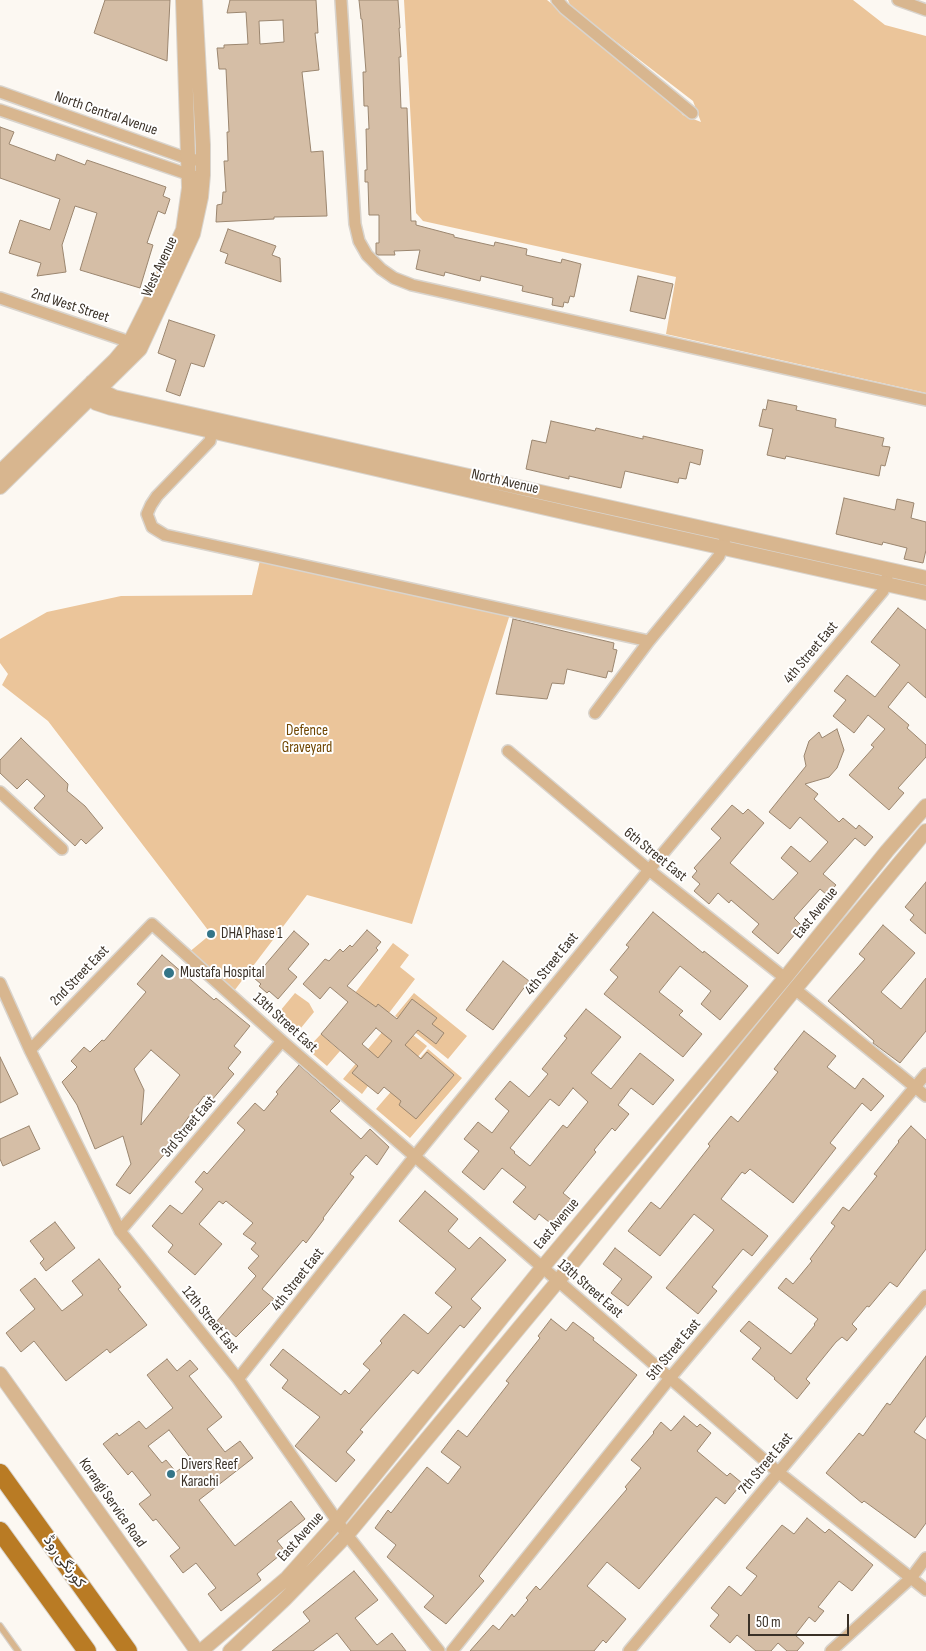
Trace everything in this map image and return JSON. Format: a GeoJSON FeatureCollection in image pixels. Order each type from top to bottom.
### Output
{"type":"FeatureCollection","features":[{"type":"Feature","properties":{"kind":"main road","name":"کورنگی روڈ"},"geometry":{"type":"LineString","coordinates":[[0,1473],[128,1651]]}},
{"type":"Feature","properties":{"kind":"main road"},"geometry":{"type":"LineString","coordinates":[[0,1531],[87,1651]]}},
{"type":"Feature","properties":{"kind":"street","name":"West Avenue"},"geometry":{"type":"LineString","coordinates":[[0,472],[140,349],[194,234],[201,197],[202,178],[196,160],[183,0]]}},
{"type":"Feature","properties":{"kind":"street","name":"West Avenue"},"geometry":{"type":"LineString","coordinates":[[0,487],[91,391],[130,342],[182,230],[189,188],[188,175],[196,160],[196,0]]}},
{"type":"Feature","properties":{"kind":"street"},"geometry":{"type":"LineString","coordinates":[[341,0],[355,224],[359,241],[367,255],[387,274],[412,285],[926,400]]}},
{"type":"Feature","properties":{"kind":"street"},"geometry":{"type":"LineString","coordinates":[[557,0],[564,8],[692,113]]}},
{"type":"Feature","properties":{"kind":"street"},"geometry":{"type":"LineString","coordinates":[[898,0],[926,10]]}},
{"type":"Feature","properties":{"kind":"street","name":"North Central Avenue"},"geometry":{"type":"LineString","coordinates":[[0,92],[196,160]]}},
{"type":"Feature","properties":{"kind":"street","name":"North Central Avenue"},"geometry":{"type":"LineString","coordinates":[[0,110],[188,175],[202,178]]}},
{"type":"Feature","properties":{"kind":"street","name":"2nd West Street"},"geometry":{"type":"LineString","coordinates":[[0,298],[130,342]]}},
{"type":"Feature","properties":{"kind":"street","name":"North Avenue"},"geometry":{"type":"LineString","coordinates":[[91,391],[213,424],[585,517],[724,541],[887,577],[926,593]]}},
{"type":"Feature","properties":{"kind":"street"},"geometry":{"type":"LineString","coordinates":[[213,424],[210,441],[157,496],[147,514],[152,527],[165,535],[649,641]]}},
{"type":"Feature","properties":{"kind":"street"},"geometry":{"type":"LineString","coordinates":[[595,713],[649,641],[719,556],[724,541]]}},
{"type":"Feature","properties":{"kind":"street","name":"North Avenue"},"geometry":{"type":"LineString","coordinates":[[887,577],[926,578]]}},
{"type":"Feature","properties":{"kind":"street","name":"4th Street East"},"geometry":{"type":"LineString","coordinates":[[238,1379],[415,1156],[649,870],[882,592],[887,577]]}},
{"type":"Feature","properties":{"kind":"street","name":"6th Street East"},"geometry":{"type":"LineString","coordinates":[[508,751],[649,870],[790,983],[926,1096]]}},
{"type":"Feature","properties":{"kind":"street"},"geometry":{"type":"LineString","coordinates":[[0,792],[62,849]]}},
{"type":"Feature","properties":{"kind":"street","name":"East Avenue"},"geometry":{"type":"LineString","coordinates":[[230,1651],[285,1599],[346,1535],[558,1281],[790,983],[887,851],[926,806]]}},
{"type":"Feature","properties":{"kind":"street","name":"East Avenue"},"geometry":{"type":"LineString","coordinates":[[201,1651],[287,1578],[337,1522],[542,1268],[790,983],[926,831]]}},
{"type":"Feature","properties":{"kind":"street","name":"13th Street East"},"geometry":{"type":"LineString","coordinates":[[152,924],[282,1041],[778,1472],[926,1590]]}},
{"type":"Feature","properties":{"kind":"street","name":"2nd Street East"},"geometry":{"type":"LineString","coordinates":[[30,1050],[152,924]]}},
{"type":"Feature","properties":{"kind":"street","name":"12th Street East"},"geometry":{"type":"LineString","coordinates":[[0,983],[30,1050],[120,1231],[238,1379],[346,1535],[439,1651]]}},
{"type":"Feature","properties":{"kind":"street","name":"3rd Street East"},"geometry":{"type":"LineString","coordinates":[[120,1231],[282,1041]]}},
{"type":"Feature","properties":{"kind":"street","name":"5th Street East"},"geometry":{"type":"LineString","coordinates":[[452,1651],[670,1378],[926,1074]]}},
{"type":"Feature","properties":{"kind":"street","name":"7th Street East"},"geometry":{"type":"LineString","coordinates":[[629,1651],[926,1296]]}},
{"type":"Feature","properties":{"kind":"street","name":"Korangi Service Road"},"geometry":{"type":"LineString","coordinates":[[0,1374],[197,1651]]}},
{"type":"Feature","properties":{"kind":"street"},"geometry":{"type":"LineString","coordinates":[[831,1651],[911,1578],[926,1558]]}},
{"type":"Feature","properties":{"kind":"lane"},"geometry":{"type":"LineString","coordinates":[[0,1626],[18,1651]]}},
{"type":"Feature","properties":{"kind":"green space"},"geometry":{"type":"Polygon","coordinates":[[[404,0],[547,0],[674,103],[683,115],[701,122],[693,101],[571,7],[568,0],[853,0],[885,25],[926,36],[926,393],[666,334],[676,277],[423,221],[416,213],[404,0]]]}},
{"type":"Feature","properties":{"kind":"green space","name":"Defence Graveyard"},"geometry":{"type":"Polygon","coordinates":[[[261,556],[511,611],[412,924],[307,895],[231,995],[188,953],[211,934],[48,721],[2,685],[8,674],[0,663],[0,639],[47,612],[121,596],[252,595],[261,556]]]}},
{"type":"Feature","properties":{"kind":"green space"},"geometry":{"type":"Polygon","coordinates":[[[393,943],[409,955],[400,967],[415,979],[389,1013],[352,997],[393,943]]]}},
{"type":"Feature","properties":{"kind":"green space"},"geometry":{"type":"Polygon","coordinates":[[[295,993],[309,1003],[314,1012],[296,1034],[275,1017],[295,993]]]}},
{"type":"Feature","properties":{"kind":"green space"},"geometry":{"type":"Polygon","coordinates":[[[414,993],[467,1036],[448,1059],[395,1016],[414,993]]]}},
{"type":"Feature","properties":{"kind":"green space"},"geometry":{"type":"Polygon","coordinates":[[[393,1019],[427,1046],[400,1078],[395,1074],[378,1094],[368,1086],[362,1094],[343,1079],[393,1019]]]}},
{"type":"Feature","properties":{"kind":"green space"},"geometry":{"type":"Polygon","coordinates":[[[321,1034],[340,1051],[327,1066],[307,1049],[321,1034]]]}},
{"type":"Feature","properties":{"kind":"green space"},"geometry":{"type":"Polygon","coordinates":[[[428,1049],[462,1078],[410,1138],[376,1109],[428,1049]]]}},
{"type":"Feature","properties":{"kind":"building"},"geometry":{"type":"Polygon","coordinates":[[[105,0],[170,0],[167,61],[94,33],[105,0]]]}},
{"type":"Feature","properties":{"kind":"building"},"geometry":{"type":"Polygon","coordinates":[[[230,0],[316,0],[318,33],[315,33],[319,70],[302,72],[311,152],[323,151],[327,216],[274,217],[274,219],[216,222],[217,205],[222,204],[223,192],[226,192],[224,161],[228,161],[227,132],[229,132],[226,69],[219,69],[217,48],[224,48],[224,45],[248,44],[246,12],[227,13],[230,0]],[[283,20],[259,21],[260,44],[284,42],[283,20]]]}},
{"type":"Feature","properties":{"kind":"building"},"geometry":{"type":"Polygon","coordinates":[[[359,0],[398,0],[401,108],[407,108],[411,221],[416,221],[416,225],[454,235],[454,237],[494,246],[495,242],[527,249],[526,255],[561,263],[562,259],[581,264],[574,297],[570,296],[568,303],[564,302],[563,307],[552,305],[553,298],[522,291],[523,286],[481,276],[480,281],[445,272],[444,276],[416,269],[420,250],[394,251],[395,255],[376,254],[376,243],[379,243],[379,215],[369,215],[368,182],[365,182],[365,170],[367,170],[366,129],[369,129],[368,106],[364,106],[363,72],[366,72],[359,0]]]}},
{"type":"Feature","properties":{"kind":"building"},"geometry":{"type":"Polygon","coordinates":[[[0,127],[14,132],[9,144],[55,161],[57,154],[85,165],[87,160],[166,187],[163,196],[170,199],[165,214],[158,211],[147,243],[153,245],[140,288],[80,270],[97,213],[75,206],[62,245],[66,272],[37,276],[41,263],[9,253],[20,220],[50,230],[60,199],[0,178],[0,127]]]}},
{"type":"Feature","properties":{"kind":"building"},"geometry":{"type":"Polygon","coordinates":[[[228,229],[276,246],[272,255],[280,258],[281,282],[225,263],[228,254],[220,251],[228,229]]]}},
{"type":"Feature","properties":{"kind":"building"},"geometry":{"type":"Polygon","coordinates":[[[638,276],[673,284],[665,319],[630,311],[638,276]]]}},
{"type":"Feature","properties":{"kind":"building"},"geometry":{"type":"Polygon","coordinates":[[[169,320],[215,335],[204,367],[191,363],[180,396],[166,391],[176,360],[158,353],[169,320]]]}},
{"type":"Feature","properties":{"kind":"building"},"geometry":{"type":"Polygon","coordinates":[[[768,400],[797,406],[796,410],[836,419],[835,427],[884,438],[882,446],[890,447],[885,466],[881,465],[879,476],[786,456],[785,459],[767,455],[773,429],[759,426],[763,409],[766,410],[768,400]]]}},
{"type":"Feature","properties":{"kind":"building"},"geometry":{"type":"Polygon","coordinates":[[[551,421],[595,431],[596,428],[643,439],[643,436],[703,450],[700,465],[690,462],[686,479],[679,478],[678,483],[625,471],[621,488],[569,476],[569,479],[526,469],[532,440],[546,443],[551,421]]]}},
{"type":"Feature","properties":{"kind":"building"},"geometry":{"type":"Polygon","coordinates":[[[844,498],[895,510],[897,499],[914,503],[911,518],[926,522],[926,550],[923,563],[904,559],[907,548],[883,542],[882,545],[836,534],[844,498]]]}},
{"type":"Feature","properties":{"kind":"building"},"geometry":{"type":"Polygon","coordinates":[[[898,608],[926,630],[926,698],[908,682],[888,707],[909,725],[907,728],[926,745],[926,757],[898,788],[904,793],[889,810],[849,775],[874,747],[871,745],[885,729],[868,715],[854,733],[833,716],[846,700],[834,691],[847,675],[875,697],[900,665],[871,642],[898,608]]]}},
{"type":"Feature","properties":{"kind":"building"},"geometry":{"type":"Polygon","coordinates":[[[513,619],[614,643],[613,649],[617,650],[612,672],[608,671],[606,678],[567,669],[564,684],[552,683],[547,699],[496,694],[513,619]]]}},
{"type":"Feature","properties":{"kind":"building"},"geometry":{"type":"Polygon","coordinates":[[[837,729],[844,750],[837,768],[829,777],[805,784],[818,794],[814,799],[839,822],[843,818],[856,829],[859,825],[873,837],[865,846],[855,838],[823,874],[836,885],[827,895],[820,889],[794,918],[802,926],[778,954],[752,932],[759,924],[731,900],[729,903],[718,893],[709,904],[694,891],[700,884],[692,877],[697,871],[694,868],[721,838],[711,829],[732,805],[743,814],[748,809],[764,823],[730,863],[773,900],[798,873],[781,858],[791,846],[810,862],[828,842],[800,817],[790,829],[769,812],[806,766],[804,756],[809,741],[819,732],[822,738],[837,729]]]}},
{"type":"Feature","properties":{"kind":"building"},"geometry":{"type":"Polygon","coordinates":[[[21,738],[68,784],[67,791],[85,806],[103,828],[86,844],[81,839],[75,846],[34,808],[45,796],[27,779],[17,789],[0,773],[0,760],[21,738]]]}},
{"type":"Feature","properties":{"kind":"building"},"geometry":{"type":"Polygon","coordinates":[[[926,882],[926,934],[910,920],[914,915],[905,907],[926,882]]]}},
{"type":"Feature","properties":{"kind":"building"},"geometry":{"type":"Polygon","coordinates":[[[653,912],[703,953],[704,951],[748,986],[720,1020],[701,1004],[711,991],[680,966],[659,992],[683,1011],[679,1015],[702,1034],[683,1057],[604,994],[618,977],[610,970],[629,947],[626,945],[653,912]]]}},
{"type":"Feature","properties":{"kind":"building"},"geometry":{"type":"Polygon","coordinates":[[[883,925],[915,953],[881,992],[901,1009],[926,978],[926,1031],[900,1063],[873,1043],[874,1041],[828,1001],[865,959],[859,954],[883,925]]]}},
{"type":"Feature","properties":{"kind":"building"},"geometry":{"type":"Polygon","coordinates":[[[367,930],[381,942],[376,948],[378,950],[347,986],[376,1007],[378,1004],[397,1019],[412,999],[437,1018],[432,1024],[444,1033],[436,1044],[418,1030],[405,1045],[421,1059],[427,1052],[454,1075],[416,1119],[399,1105],[401,1101],[384,1087],[378,1094],[352,1073],[358,1066],[321,1034],[348,1002],[330,987],[320,999],[303,984],[325,959],[329,961],[340,949],[343,952],[350,945],[352,947],[367,930]],[[376,1028],[362,1044],[378,1058],[392,1041],[376,1028]]]}},
{"type":"Feature","properties":{"kind":"building"},"geometry":{"type":"Polygon","coordinates":[[[294,931],[309,944],[288,969],[297,977],[278,999],[269,991],[267,993],[259,986],[261,984],[254,978],[294,931]]]}},
{"type":"Feature","properties":{"kind":"building"},"geometry":{"type":"Polygon","coordinates":[[[162,955],[214,1000],[216,998],[250,1026],[234,1046],[241,1052],[228,1068],[234,1074],[211,1101],[204,1096],[182,1126],[186,1129],[130,1194],[116,1185],[131,1164],[123,1136],[95,1149],[77,1105],[62,1082],[77,1067],[71,1061],[84,1047],[90,1052],[102,1040],[104,1041],[146,992],[137,984],[162,955]],[[151,1050],[134,1069],[144,1090],[141,1125],[180,1075],[151,1050]]]}},
{"type":"Feature","properties":{"kind":"building"},"geometry":{"type":"Polygon","coordinates":[[[503,961],[529,981],[493,1030],[466,1010],[503,961]]]}},
{"type":"Feature","properties":{"kind":"building"},"geometry":{"type":"Polygon","coordinates":[[[586,1009],[621,1037],[591,1073],[611,1089],[640,1053],[674,1080],[653,1105],[631,1088],[618,1105],[629,1114],[615,1131],[612,1128],[594,1150],[596,1152],[563,1193],[574,1202],[554,1226],[539,1214],[535,1220],[513,1202],[526,1187],[502,1168],[484,1190],[462,1172],[479,1151],[464,1139],[478,1122],[492,1133],[509,1111],[495,1099],[510,1081],[529,1097],[548,1074],[542,1069],[567,1038],[564,1036],[586,1009]],[[573,1088],[559,1106],[550,1099],[510,1148],[530,1166],[563,1125],[567,1128],[588,1102],[573,1088]]]}},
{"type":"Feature","properties":{"kind":"building"},"geometry":{"type":"Polygon","coordinates":[[[804,1031],[836,1056],[827,1067],[855,1089],[863,1078],[884,1096],[871,1111],[862,1103],[830,1143],[836,1148],[793,1203],[750,1169],[745,1174],[742,1172],[721,1199],[768,1236],[752,1256],[743,1249],[712,1287],[717,1291],[698,1314],[666,1288],[714,1230],[694,1214],[660,1256],[628,1231],[651,1202],[660,1209],[710,1146],[708,1144],[731,1116],[738,1122],[778,1072],[774,1069],[804,1031]]]}},
{"type":"Feature","properties":{"kind":"building"},"geometry":{"type":"Polygon","coordinates":[[[0,1057],[18,1094],[0,1103],[0,1057]]]}},
{"type":"Feature","properties":{"kind":"building"},"geometry":{"type":"Polygon","coordinates":[[[299,1065],[340,1101],[330,1111],[361,1139],[370,1129],[389,1147],[377,1165],[366,1155],[350,1174],[354,1177],[306,1243],[303,1240],[262,1289],[274,1299],[236,1337],[217,1321],[256,1276],[248,1268],[259,1256],[251,1249],[256,1243],[243,1234],[253,1223],[226,1201],[223,1204],[219,1201],[199,1224],[222,1244],[195,1275],[168,1252],[173,1245],[152,1226],[170,1205],[182,1214],[203,1189],[195,1182],[204,1171],[207,1174],[245,1130],[237,1123],[255,1103],[264,1111],[278,1094],[276,1092],[299,1065]]]}},
{"type":"Feature","properties":{"kind":"building"},"geometry":{"type":"Polygon","coordinates":[[[29,1126],[40,1149],[3,1166],[0,1159],[0,1139],[29,1126]]]}},
{"type":"Feature","properties":{"kind":"building"},"geometry":{"type":"Polygon","coordinates":[[[911,1126],[926,1140],[926,1249],[897,1287],[890,1282],[869,1307],[867,1306],[852,1324],[857,1329],[847,1341],[842,1337],[836,1342],[806,1379],[810,1383],[797,1399],[752,1359],[761,1348],[740,1331],[749,1321],[791,1354],[818,1319],[778,1288],[786,1278],[793,1284],[812,1261],[810,1259],[835,1226],[831,1223],[843,1207],[849,1211],[877,1176],[874,1174],[911,1126]]]}},
{"type":"Feature","properties":{"kind":"building"},"geometry":{"type":"Polygon","coordinates":[[[425,1191],[458,1219],[448,1231],[469,1249],[480,1237],[506,1260],[471,1299],[481,1308],[464,1328],[460,1325],[418,1374],[413,1370],[360,1430],[363,1432],[346,1452],[355,1460],[336,1482],[295,1446],[320,1417],[282,1388],[288,1380],[270,1365],[283,1349],[341,1395],[345,1390],[349,1394],[370,1370],[363,1364],[404,1314],[428,1334],[452,1307],[435,1293],[456,1269],[399,1221],[425,1191]]]}},
{"type":"Feature","properties":{"kind":"building"},"geometry":{"type":"Polygon","coordinates":[[[55,1222],[75,1248],[46,1271],[40,1263],[44,1259],[30,1241],[55,1222]]]}},
{"type":"Feature","properties":{"kind":"building"},"geometry":{"type":"Polygon","coordinates":[[[615,1248],[652,1277],[628,1306],[611,1293],[622,1279],[603,1264],[615,1248]]]}},
{"type":"Feature","properties":{"kind":"building"},"geometry":{"type":"Polygon","coordinates":[[[99,1259],[121,1287],[118,1289],[147,1325],[110,1353],[107,1349],[66,1381],[34,1341],[21,1352],[6,1333],[35,1309],[20,1290],[35,1278],[62,1311],[83,1295],[72,1281],[99,1259]]]}},
{"type":"Feature","properties":{"kind":"building"},"geometry":{"type":"Polygon","coordinates":[[[551,1319],[566,1331],[573,1322],[637,1375],[479,1576],[484,1581],[446,1624],[424,1607],[434,1596],[387,1557],[396,1545],[375,1528],[388,1510],[391,1513],[427,1467],[448,1484],[461,1467],[441,1452],[458,1430],[467,1437],[509,1383],[506,1381],[540,1338],[538,1336],[551,1319]]]}},
{"type":"Feature","properties":{"kind":"building"},"geometry":{"type":"Polygon","coordinates":[[[926,1356],[926,1416],[914,1432],[926,1440],[926,1523],[915,1538],[864,1501],[862,1503],[826,1473],[859,1433],[863,1436],[887,1403],[890,1405],[926,1356]]]}},
{"type":"Feature","properties":{"kind":"building"},"geometry":{"type":"Polygon","coordinates":[[[167,1359],[177,1371],[190,1360],[198,1369],[189,1376],[222,1417],[207,1429],[225,1452],[240,1441],[253,1458],[199,1500],[235,1546],[291,1501],[305,1519],[277,1541],[285,1551],[257,1574],[261,1580],[221,1611],[208,1594],[216,1588],[196,1563],[183,1573],[170,1556],[180,1548],[156,1519],[153,1521],[139,1504],[151,1495],[132,1471],[128,1475],[103,1444],[117,1433],[119,1436],[139,1421],[146,1429],[173,1408],[147,1375],[167,1359]],[[169,1430],[148,1446],[162,1463],[166,1460],[176,1472],[192,1460],[169,1430]]]}},
{"type":"Feature","properties":{"kind":"building"},"geometry":{"type":"Polygon","coordinates":[[[684,1416],[697,1427],[700,1424],[711,1433],[697,1451],[727,1476],[730,1473],[742,1483],[725,1504],[716,1497],[639,1589],[607,1562],[587,1586],[626,1619],[606,1643],[603,1640],[594,1651],[470,1651],[493,1625],[499,1630],[512,1614],[514,1617],[528,1600],[526,1598],[536,1586],[540,1590],[627,1489],[625,1487],[641,1468],[631,1460],[661,1422],[671,1431],[684,1416]]]}},
{"type":"Feature","properties":{"kind":"building"},"geometry":{"type":"Polygon","coordinates":[[[807,1518],[825,1533],[829,1529],[873,1565],[852,1591],[839,1581],[818,1607],[824,1611],[815,1622],[809,1617],[795,1635],[804,1643],[797,1651],[787,1651],[778,1643],[771,1651],[756,1651],[737,1635],[730,1643],[710,1626],[719,1615],[711,1608],[729,1586],[741,1596],[757,1576],[746,1568],[782,1525],[794,1534],[807,1518]]]}},
{"type":"Feature","properties":{"kind":"building"},"geometry":{"type":"Polygon","coordinates":[[[354,1571],[378,1600],[355,1618],[377,1645],[392,1633],[406,1651],[351,1651],[337,1633],[313,1651],[272,1651],[310,1621],[303,1612],[354,1571]]]}},
{"type":"Feature","properties":{"kind":"place","name":"DHA Phase 1"},"geometry":{"type":"Point","coordinates":[211,934]}},
{"type":"Feature","properties":{"kind":"place","name":"Mustafa Hospital"},"geometry":{"type":"Point","coordinates":[169,973]}},
{"type":"Feature","properties":{"kind":"place","name":"Divers Reef Karachi"},"geometry":{"type":"Point","coordinates":[171,1474]}}]}
